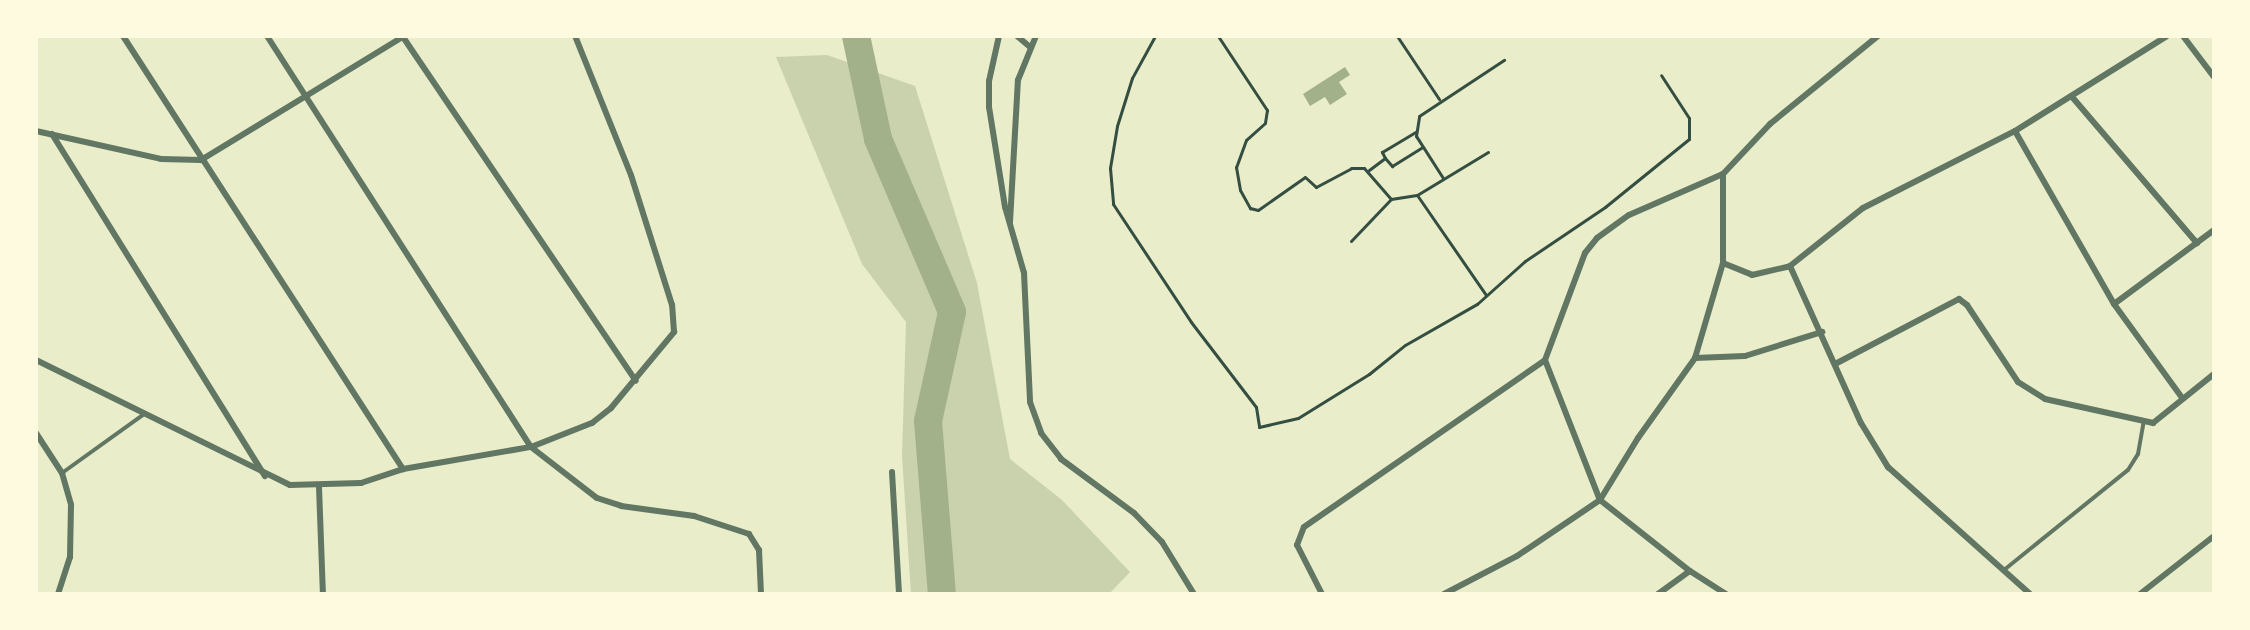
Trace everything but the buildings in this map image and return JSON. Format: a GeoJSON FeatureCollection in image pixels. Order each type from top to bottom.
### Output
{"type":"FeatureCollection","features":[{"type":"Feature","properties":{"kind":"street"},"geometry":{"type":"LineString","coordinates":[[123,36],[201,160],[403,469]]}},
{"type":"Feature","properties":{"kind":"street"},"geometry":{"type":"LineString","coordinates":[[267,36],[304,98],[531,447],[597,498],[621,506],[694,516],[749,534],[759,550],[761,594]]}},
{"type":"Feature","properties":{"kind":"street"},"geometry":{"type":"LineString","coordinates":[[36,131],[161,159],[201,160],[403,36],[636,381]]}},
{"type":"Feature","properties":{"kind":"street"},"geometry":{"type":"LineString","coordinates":[[36,360],[266,476],[290,485],[319,487],[361,483],[403,469],[531,447],[592,423],[636,381],[675,332],[672,305],[631,175],[575,36]]}},
{"type":"Feature","properties":{"kind":"street"},"geometry":{"type":"LineString","coordinates":[[999,36],[989,81],[989,107],[1010,222],[1024,273],[1030,402],[1041,433],[1062,459],[1141,520],[1162,542],[1194,594]]}},
{"type":"Feature","properties":{"kind":"street"},"geometry":{"type":"LineString","coordinates":[[1017,36],[1030,47]]}},
{"type":"Feature","properties":{"kind":"street"},"geometry":{"type":"LineString","coordinates":[[1010,222],[1018,80],[1036,36]]}},
{"type":"Feature","properties":{"kind":"street"},"geometry":{"type":"LineString","coordinates":[[1322,594],[1297,545],[1304,527],[1545,360],[1585,253],[1597,238],[1629,215],[1723,174],[1770,124],[1878,36]]}},
{"type":"Feature","properties":{"kind":"street"},"geometry":{"type":"LineString","coordinates":[[1723,262],[1752,275],[1790,266],[1863,208],[2015,131],[2073,98],[2167,36]]}},
{"type":"Feature","properties":{"kind":"street"},"geometry":{"type":"LineString","coordinates":[[2183,36],[2214,77]]}},
{"type":"Feature","properties":{"kind":"street"},"geometry":{"type":"LineString","coordinates":[[2073,98],[2197,243]]}},
{"type":"Feature","properties":{"kind":"street"},"geometry":{"type":"LineString","coordinates":[[2015,131],[2114,304],[2183,399]]}},
{"type":"Feature","properties":{"kind":"street"},"geometry":{"type":"LineString","coordinates":[[52,134],[266,476]]}},
{"type":"Feature","properties":{"kind":"street"},"geometry":{"type":"LineString","coordinates":[[1444,594],[1517,556],[1600,500],[1638,438],[1695,358],[1723,262],[1723,174]]}},
{"type":"Feature","properties":{"kind":"street"},"geometry":{"type":"LineString","coordinates":[[2114,304],[2214,230]]}},
{"type":"Feature","properties":{"kind":"street"},"geometry":{"type":"LineString","coordinates":[[1790,266],[1837,363],[1861,423],[1888,467],[2030,594]]}},
{"type":"Feature","properties":{"kind":"street"},"geometry":{"type":"LineString","coordinates":[[1837,363],[1959,299],[1967,305],[2018,382],[2045,399],[2155,423],[2214,374]]}},
{"type":"Feature","properties":{"kind":"street"},"geometry":{"type":"LineString","coordinates":[[1695,358],[1745,356],[1822,332]]}},
{"type":"Feature","properties":{"kind":"street"},"geometry":{"type":"LineString","coordinates":[[1545,360],[1600,500],[1690,571],[1726,594]]}},
{"type":"Feature","properties":{"kind":"street"},"geometry":{"type":"LineString","coordinates":[[36,433],[62,473],[71,505],[70,557],[58,594]]}},
{"type":"Feature","properties":{"kind":"street"},"geometry":{"type":"LineString","coordinates":[[892,472],[899,594]]}},
{"type":"Feature","properties":{"kind":"street"},"geometry":{"type":"LineString","coordinates":[[319,487],[323,594]]}},
{"type":"Feature","properties":{"kind":"street"},"geometry":{"type":"LineString","coordinates":[[2140,594],[2214,536]]}},
{"type":"Feature","properties":{"kind":"street"},"geometry":{"type":"LineString","coordinates":[[1658,594],[1690,571]]}},
{"type":"Feature","properties":{"kind":"lane"},"geometry":{"type":"LineString","coordinates":[[62,473],[144,414]]}},
{"type":"Feature","properties":{"kind":"lane"},"geometry":{"type":"LineString","coordinates":[[2004,570],[2128,470],[2138,454],[2145,421]]}},
{"type":"Feature","properties":{"kind":"path"},"geometry":{"type":"LineString","coordinates":[[1155,36],[1132,78],[1117,126],[1110,168],[1113,204],[1191,322],[1256,407],[1259,427],[1298,418],[1486,295],[1525,261],[1605,207],[1689,139],[1689,118],[1660,75]]}},
{"type":"Feature","properties":{"kind":"path"},"geometry":{"type":"LineString","coordinates":[[1218,36],[1267,110],[1265,123],[1246,140],[1236,167],[1240,190],[1250,208],[1258,210],[1305,177],[1316,187],[1351,168],[1369,170],[1385,158]]}},
{"type":"Feature","properties":{"kind":"path"},"geometry":{"type":"LineString","coordinates":[[1397,36],[1439,99]]}},
{"type":"Feature","properties":{"kind":"path"},"geometry":{"type":"LineString","coordinates":[[1443,178],[1422,147],[1415,132],[1419,116],[1439,99],[1504,60]]}},
{"type":"Feature","properties":{"kind":"path"},"geometry":{"type":"LineString","coordinates":[[1415,132],[1382,152],[1392,166],[1422,147]]}},
{"type":"Feature","properties":{"kind":"path"},"geometry":{"type":"LineString","coordinates":[[1351,240],[1391,199],[1417,195],[1488,152]]}},
{"type":"Feature","properties":{"kind":"path"},"geometry":{"type":"LineString","coordinates":[[1369,170],[1391,199]]}},
{"type":"Feature","properties":{"kind":"path"},"geometry":{"type":"LineString","coordinates":[[1417,195],[1486,295]]}},
{"type":"Feature","properties":{"kind":"shaded area"},"geometry":{"type":"Polygon","coordinates":[[[827,55],[915,86],[977,283],[1010,459],[1062,500],[1130,572],[1109,594],[911,594],[902,456],[906,322],[862,264],[776,57],[827,55]]]}},
{"type":"Feature","properties":{"kind":"shaded area"},"geometry":{"type":"Polygon","coordinates":[[[1345,67],[1350,75],[1339,82],[1347,94],[1330,105],[1325,97],[1310,106],[1303,94],[1345,67]]]}},
{"type":"Feature","properties":{"kind":"waterway"},"geometry":{"type":"LineString","coordinates":[[856,36],[878,139],[952,312],[928,421],[942,594]]}}]}
